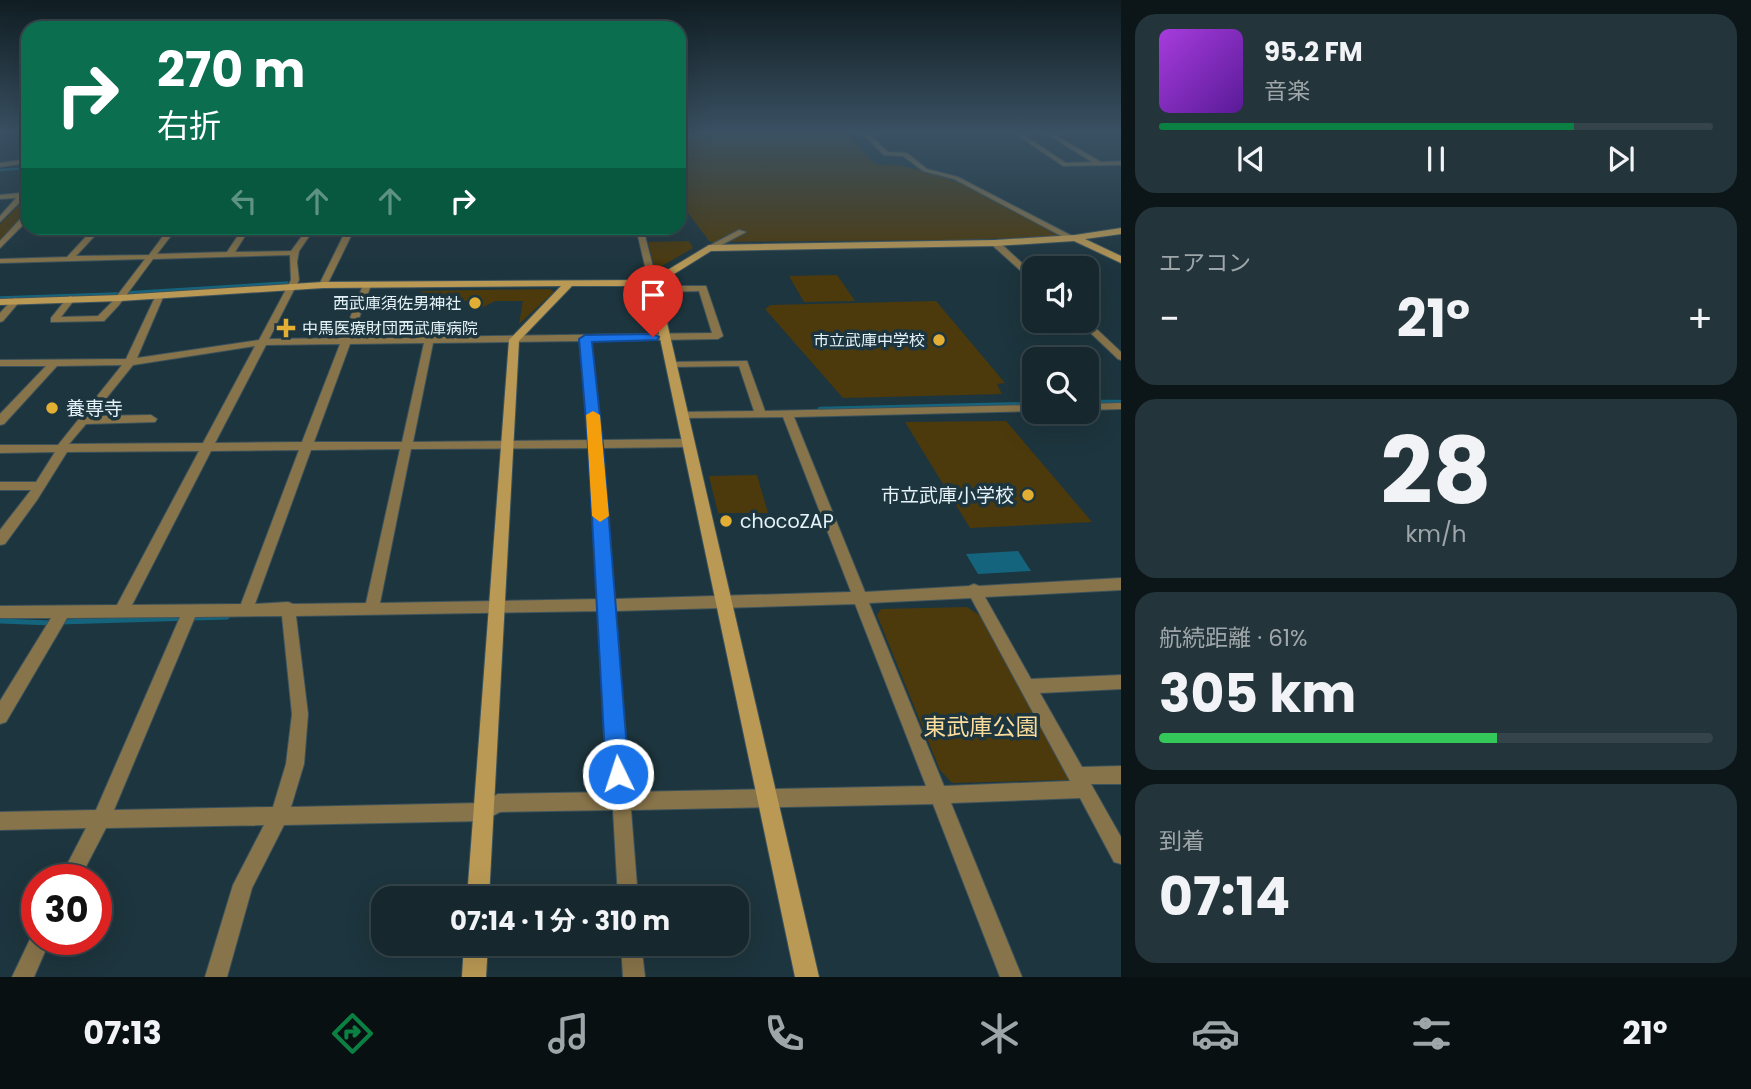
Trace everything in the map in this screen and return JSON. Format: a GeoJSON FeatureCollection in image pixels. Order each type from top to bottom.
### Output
{"type":"FeatureCollection","features":[{"type":"Feature","properties":{"kind":"street"},"geometry":{"type":"LineString","coordinates":[[957,179],[1121,260]]}},
{"type":"Feature","properties":{"kind":"street"},"geometry":{"type":"LineString","coordinates":[[0,197],[21,194]]}},
{"type":"Feature","properties":{"kind":"street"},"geometry":{"type":"LineString","coordinates":[[0,220],[21,198]]}},
{"type":"Feature","properties":{"kind":"street"},"geometry":{"type":"LineString","coordinates":[[0,246],[21,224]]}},
{"type":"Feature","properties":{"kind":"street"},"geometry":{"type":"LineString","coordinates":[[709,248],[995,243],[1074,238],[1121,231]]}},
{"type":"Feature","properties":{"kind":"street"},"geometry":{"type":"LineString","coordinates":[[0,302],[120,298],[323,285],[653,283],[709,248],[742,232]]}},
{"type":"Feature","properties":{"kind":"street"},"geometry":{"type":"LineString","coordinates":[[69,259],[92,235]]}},
{"type":"Feature","properties":{"kind":"street"},"geometry":{"type":"LineString","coordinates":[[71,299],[54,320],[101,319],[168,235]]}},
{"type":"Feature","properties":{"kind":"street"},"geometry":{"type":"LineString","coordinates":[[230,254],[242,235]]}},
{"type":"Feature","properties":{"kind":"street"},"geometry":{"type":"LineString","coordinates":[[121,611],[295,280],[291,263],[293,253],[307,235]]}},
{"type":"Feature","properties":{"kind":"street"},"geometry":{"type":"LineString","coordinates":[[323,285],[348,235]]}},
{"type":"Feature","properties":{"kind":"street"},"geometry":{"type":"LineString","coordinates":[[642,235],[807,977]]}},
{"type":"Feature","properties":{"kind":"street"},"geometry":{"type":"LineString","coordinates":[[995,243],[1022,267]]}},
{"type":"Feature","properties":{"kind":"street"},"geometry":{"type":"LineString","coordinates":[[0,261],[293,253]]}},
{"type":"Feature","properties":{"kind":"street"},"geometry":{"type":"LineString","coordinates":[[1,364],[130,362],[263,342],[718,336],[703,288],[663,289],[653,283]]}},
{"type":"Feature","properties":{"kind":"street"},"geometry":{"type":"LineString","coordinates":[[479,886],[514,340],[570,284]]}},
{"type":"Feature","properties":{"kind":"street"},"geometry":{"type":"LineString","coordinates":[[246,610],[367,285]]}},
{"type":"Feature","properties":{"kind":"street"},"geometry":{"type":"LineString","coordinates":[[0,540],[40,486],[64,443],[130,362],[160,295]]}},
{"type":"Feature","properties":{"kind":"street"},"geometry":{"type":"LineString","coordinates":[[0,318],[16,301]]}},
{"type":"Feature","properties":{"kind":"street"},"geometry":{"type":"LineString","coordinates":[[1095,333],[1121,357]]}},
{"type":"Feature","properties":{"kind":"street"},"geometry":{"type":"LineString","coordinates":[[585,339],[596,445],[627,886]]}},
{"type":"Feature","properties":{"kind":"street"},"geometry":{"type":"LineString","coordinates":[[372,607],[429,340]]}},
{"type":"Feature","properties":{"kind":"street"},"geometry":{"type":"LineString","coordinates":[[0,421],[55,362]]}},
{"type":"Feature","properties":{"kind":"street"},"geometry":{"type":"LineString","coordinates":[[670,364],[743,363],[761,415]]}},
{"type":"Feature","properties":{"kind":"street"},"geometry":{"type":"LineString","coordinates":[[1099,407],[1121,406]]}},
{"type":"Feature","properties":{"kind":"street"},"geometry":{"type":"LineString","coordinates":[[682,416],[1022,408]]}},
{"type":"Feature","properties":{"kind":"street"},"geometry":{"type":"LineString","coordinates":[[787,414],[1011,977]]}},
{"type":"Feature","properties":{"kind":"street"},"geometry":{"type":"LineString","coordinates":[[83,420],[151,419]]}},
{"type":"Feature","properties":{"kind":"street"},"geometry":{"type":"LineString","coordinates":[[0,449],[688,443]]}},
{"type":"Feature","properties":{"kind":"street"},"geometry":{"type":"LineString","coordinates":[[0,486],[40,486]]}},
{"type":"Feature","properties":{"kind":"street"},"geometry":{"type":"LineString","coordinates":[[0,612],[497,608],[858,598],[1121,584]]}},
{"type":"Feature","properties":{"kind":"street"},"geometry":{"type":"LineString","coordinates":[[974,590],[1121,855]]}},
{"type":"Feature","properties":{"kind":"street"},"geometry":{"type":"LineString","coordinates":[[216,977],[243,885],[279,815],[295,764],[300,714],[288,608]]}},
{"type":"Feature","properties":{"kind":"street"},"geometry":{"type":"LineString","coordinates":[[0,716],[63,611]]}},
{"type":"Feature","properties":{"kind":"street"},"geometry":{"type":"LineString","coordinates":[[77,864],[101,818],[190,611]]}},
{"type":"Feature","properties":{"kind":"street"},"geometry":{"type":"LineString","coordinates":[[1028,686],[1121,682]]}},
{"type":"Feature","properties":{"kind":"street"},"geometry":{"type":"LineString","coordinates":[[0,821],[483,812],[498,803],[937,795],[1081,782],[1121,775]]}},
{"type":"Feature","properties":{"kind":"street"},"geometry":{"type":"LineString","coordinates":[[23,977],[33,955]]}},
{"type":"Feature","properties":{"kind":"street"},"geometry":{"type":"LineString","coordinates":[[474,977],[475,956]]}},
{"type":"Feature","properties":{"kind":"street"},"geometry":{"type":"LineString","coordinates":[[632,956],[634,977]]}},
{"type":"Feature","properties":{"kind":"green space"},"geometry":{"type":"Polygon","coordinates":[[[686,179],[948,179],[1062,236],[957,240],[710,242],[686,210],[686,179]]]}},
{"type":"Feature","properties":{"kind":"green space"},"geometry":{"type":"Polygon","coordinates":[[[21,203],[21,218],[0,241],[0,224],[21,203]]]}},
{"type":"Feature","properties":{"kind":"green space"},"geometry":{"type":"Polygon","coordinates":[[[689,241],[693,248],[655,270],[648,242],[689,241]]]}},
{"type":"Feature","properties":{"kind":"green space"},"geometry":{"type":"Polygon","coordinates":[[[837,275],[855,301],[804,302],[789,276],[837,275]]]}},
{"type":"Feature","properties":{"kind":"green space"},"geometry":{"type":"Polygon","coordinates":[[[550,289],[554,292],[519,324],[523,301],[495,301],[470,309],[470,301],[454,300],[450,310],[418,312],[421,291],[550,289]]]}},
{"type":"Feature","properties":{"kind":"green space"},"geometry":{"type":"Polygon","coordinates":[[[936,301],[1005,383],[997,384],[1002,394],[843,398],[765,309],[771,305],[936,301]]]}},
{"type":"Feature","properties":{"kind":"green space"},"geometry":{"type":"Polygon","coordinates":[[[1006,421],[1092,522],[970,528],[905,422],[1006,421]]]}},
{"type":"Feature","properties":{"kind":"green space"},"geometry":{"type":"Polygon","coordinates":[[[757,475],[768,513],[718,513],[709,476],[757,475]]]}},
{"type":"Feature","properties":{"kind":"green space","name":"東武庫公園"},"geometry":{"type":"Polygon","coordinates":[[[967,607],[982,617],[1071,775],[1067,780],[952,783],[940,770],[877,615],[881,609],[967,607]]]}},
{"type":"Feature","properties":{"kind":"water"},"geometry":{"type":"Polygon","coordinates":[[[1018,551],[1031,571],[978,574],[966,554],[1018,551]]]}},
{"type":"Feature","properties":{"kind":"waterway"},"geometry":{"type":"LineString","coordinates":[[126,293],[287,283]]}},
{"type":"Feature","properties":{"kind":"waterway"},"geometry":{"type":"LineString","coordinates":[[0,298],[117,294]]}},
{"type":"Feature","properties":{"kind":"waterway"},"geometry":{"type":"LineString","coordinates":[[1099,402],[1121,402]]}},
{"type":"Feature","properties":{"kind":"waterway"},"geometry":{"type":"LineString","coordinates":[[820,409],[1022,404]]}},
{"type":"Feature","properties":{"kind":"waterway"},"geometry":{"type":"LineString","coordinates":[[60,622],[227,617]]}},
{"type":"Feature","properties":{"kind":"waterway"},"geometry":{"type":"LineString","coordinates":[[0,621],[52,623]]}},
{"type":"Feature","properties":{"kind":"slow traffic"},"geometry":{"type":"LineString","coordinates":[[593,415],[600,516]]}},
{"type":"Feature","properties":{"kind":"place","name":"西武庫須佐男神社"},"geometry":{"type":"Point","coordinates":[475,303]}},
{"type":"Feature","properties":{"kind":"place","name":"中馬医療財団西武庫病院"},"geometry":{"type":"Point","coordinates":[286,328]}},
{"type":"Feature","properties":{"kind":"place","name":"市立武庫中学校"},"geometry":{"type":"Point","coordinates":[939,340]}},
{"type":"Feature","properties":{"kind":"place","name":"養専寺"},"geometry":{"type":"Point","coordinates":[52,408]}},
{"type":"Feature","properties":{"kind":"place","name":"市立武庫小学校"},"geometry":{"type":"Point","coordinates":[1028,495]}},
{"type":"Feature","properties":{"kind":"place","name":"chocoZAP"},"geometry":{"type":"Point","coordinates":[726,521]}},
{"type":"Feature","properties":{"kind":"route"},"geometry":{"type":"LineString","coordinates":[[618,774],[596,445],[585,339],[653,337]]}}]}
